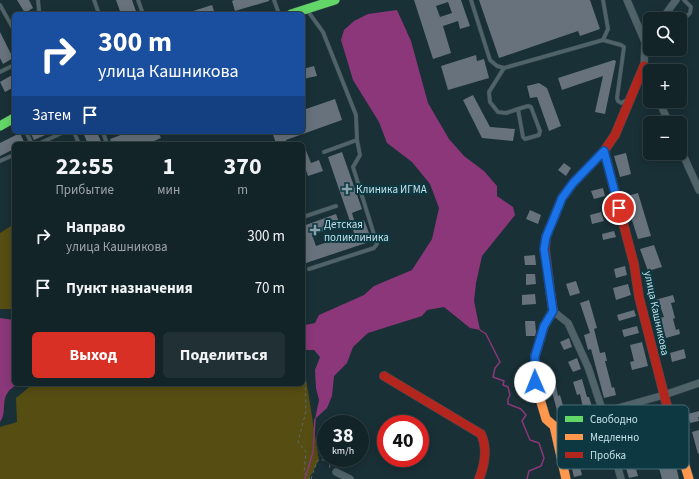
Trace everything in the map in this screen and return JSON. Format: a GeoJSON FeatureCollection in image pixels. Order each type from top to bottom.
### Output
{"type":"FeatureCollection","features":[{"type":"Feature","properties":{"kind":"street"},"geometry":{"type":"LineString","coordinates":[[297,12],[335,0]]}},
{"type":"Feature","properties":{"kind":"street"},"geometry":{"type":"LineString","coordinates":[[628,0],[643,28]]}},
{"type":"Feature","properties":{"kind":"street"},"geometry":{"type":"LineString","coordinates":[[667,12],[676,0]]}},
{"type":"Feature","properties":{"kind":"street"},"geometry":{"type":"LineString","coordinates":[[557,439],[554,426],[546,419],[535,382],[535,356],[544,326],[553,311],[544,249],[546,237],[562,198],[573,183],[604,151],[615,135],[643,68]]}},
{"type":"Feature","properties":{"kind":"street"},"geometry":{"type":"LineString","coordinates":[[0,126],[12,119]]}},
{"type":"Feature","properties":{"kind":"street","name":"улица Кашникова"},"geometry":{"type":"LineString","coordinates":[[604,151],[634,264],[639,297],[667,405]]}},
{"type":"Feature","properties":{"kind":"street"},"geometry":{"type":"LineString","coordinates":[[685,160],[699,190]]}},
{"type":"Feature","properties":{"kind":"street"},"geometry":{"type":"LineString","coordinates":[[553,311],[568,323],[588,367],[601,405]]}},
{"type":"Feature","properties":{"kind":"street"},"geometry":{"type":"LineString","coordinates":[[384,376],[480,434],[485,442],[485,455],[482,472],[479,479]]}},
{"type":"Feature","properties":{"kind":"street"},"geometry":{"type":"LineString","coordinates":[[627,405],[699,383]]}},
{"type":"Feature","properties":{"kind":"street"},"geometry":{"type":"LineString","coordinates":[[564,469],[566,479]]}},
{"type":"Feature","properties":{"kind":"street"},"geometry":{"type":"LineString","coordinates":[[618,469],[621,479]]}},
{"type":"Feature","properties":{"kind":"street","name":"улица Кашникова"},"geometry":{"type":"LineString","coordinates":[[686,469],[689,479]]}},
{"type":"Feature","properties":{"kind":"street"},"geometry":{"type":"LineString","coordinates":[[336,472],[350,479]]}},
{"type":"Feature","properties":{"kind":"lane"},"geometry":{"type":"LineString","coordinates":[[38,0],[38,12]]}},
{"type":"Feature","properties":{"kind":"lane"},"geometry":{"type":"LineString","coordinates":[[94,0],[98,12]]}},
{"type":"Feature","properties":{"kind":"lane"},"geometry":{"type":"LineString","coordinates":[[138,0],[142,12]]}},
{"type":"Feature","properties":{"kind":"lane"},"geometry":{"type":"LineString","coordinates":[[274,0],[278,12]]}},
{"type":"Feature","properties":{"kind":"lane"},"geometry":{"type":"LineString","coordinates":[[471,0],[490,60],[497,66],[504,68],[603,40],[624,47],[617,98],[621,103],[630,99]]}},
{"type":"Feature","properties":{"kind":"lane"},"geometry":{"type":"LineString","coordinates":[[603,0],[608,29],[603,40]]}},
{"type":"Feature","properties":{"kind":"lane"},"geometry":{"type":"LineString","coordinates":[[684,0],[691,7],[690,13],[687,16]]}},
{"type":"Feature","properties":{"kind":"lane"},"geometry":{"type":"LineString","coordinates":[[0,5],[12,26]]}},
{"type":"Feature","properties":{"kind":"lane"},"geometry":{"type":"LineString","coordinates":[[306,9],[323,32],[356,115],[357,140],[360,154],[354,167],[376,244],[374,248],[310,269]]}},
{"type":"Feature","properties":{"kind":"lane"},"geometry":{"type":"LineString","coordinates":[[0,71],[12,66]]}},
{"type":"Feature","properties":{"kind":"lane"},"geometry":{"type":"LineString","coordinates":[[504,68],[489,92],[490,102],[498,112],[506,113],[518,109],[528,106],[531,107],[540,131],[539,135],[525,139],[523,137],[518,109]]}},
{"type":"Feature","properties":{"kind":"lane"},"geometry":{"type":"LineString","coordinates":[[42,142],[60,134]]}},
{"type":"Feature","properties":{"kind":"lane"},"geometry":{"type":"LineString","coordinates":[[324,152],[357,140]]}},
{"type":"Feature","properties":{"kind":"lane"},"geometry":{"type":"LineString","coordinates":[[0,161],[12,156]]}},
{"type":"Feature","properties":{"kind":"lane"},"geometry":{"type":"LineString","coordinates":[[305,216],[336,206]]}},
{"type":"Feature","properties":{"kind":"path"},"geometry":{"type":"LineString","coordinates":[[305,373],[306,411],[298,442],[306,452],[304,472],[310,479],[319,460],[329,460],[330,470],[336,472]]}},
{"type":"Feature","properties":{"kind":"shaded area"},"geometry":{"type":"Polygon","coordinates":[[[397,10],[411,41],[428,103],[449,139],[464,156],[484,171],[497,186],[497,196],[513,207],[515,215],[482,256],[474,301],[480,330],[470,328],[444,307],[427,310],[422,316],[368,333],[353,347],[347,363],[334,376],[332,396],[327,408],[319,415],[317,415],[315,419],[319,400],[316,388],[315,370],[320,357],[314,350],[306,350],[305,325],[315,323],[319,315],[364,295],[374,286],[412,270],[432,239],[439,208],[430,184],[412,162],[387,143],[379,122],[353,80],[341,40],[344,30],[354,21],[368,14],[397,10]]]}},
{"type":"Feature","properties":{"kind":"shaded area"},"geometry":{"type":"Polygon","coordinates":[[[12,225],[12,309],[0,309],[0,233],[12,225]]]}},
{"type":"Feature","properties":{"kind":"shaded area"},"geometry":{"type":"Polygon","coordinates":[[[0,318],[12,320],[12,386],[15,386],[8,392],[6,396],[3,415],[0,422],[0,318]]]}},
{"type":"Feature","properties":{"kind":"shaded area"},"geometry":{"type":"Polygon","coordinates":[[[305,377],[317,448],[317,464],[309,479],[0,479],[0,427],[17,422],[16,398],[31,386],[305,386],[305,377]]]}},
{"type":"Feature","properties":{"kind":"building"},"geometry":{"type":"Polygon","coordinates":[[[17,0],[29,0],[33,8],[24,12],[17,0]]]}},
{"type":"Feature","properties":{"kind":"building"},"geometry":{"type":"Polygon","coordinates":[[[116,0],[132,0],[136,12],[120,12],[116,0]]]}},
{"type":"Feature","properties":{"kind":"building"},"geometry":{"type":"Polygon","coordinates":[[[414,0],[461,0],[470,26],[460,29],[458,21],[443,26],[451,53],[433,59],[414,0]],[[448,2],[436,6],[440,17],[452,13],[448,2]]]}},
{"type":"Feature","properties":{"kind":"building"},"geometry":{"type":"Polygon","coordinates":[[[479,0],[590,0],[600,29],[580,36],[578,31],[499,58],[479,0]]]}},
{"type":"Feature","properties":{"kind":"building"},"geometry":{"type":"Polygon","coordinates":[[[232,1],[269,1],[235,11],[232,1]]]}},
{"type":"Feature","properties":{"kind":"building"},"geometry":{"type":"Polygon","coordinates":[[[212,5],[214,12],[190,12],[212,5]]]}},
{"type":"Feature","properties":{"kind":"building"},"geometry":{"type":"Polygon","coordinates":[[[0,32],[12,59],[3,64],[0,58],[0,32]]]}},
{"type":"Feature","properties":{"kind":"building"},"geometry":{"type":"Polygon","coordinates":[[[476,55],[477,61],[484,59],[489,78],[448,90],[441,66],[476,55]]]}},
{"type":"Feature","properties":{"kind":"building"},"geometry":{"type":"Polygon","coordinates":[[[614,60],[616,61],[605,114],[595,112],[603,76],[562,90],[558,78],[614,60]]]}},
{"type":"Feature","properties":{"kind":"building"},"geometry":{"type":"Polygon","coordinates":[[[314,66],[317,76],[305,79],[305,68],[314,66]]]}},
{"type":"Feature","properties":{"kind":"building"},"geometry":{"type":"Polygon","coordinates":[[[12,75],[12,88],[5,92],[0,82],[12,75]]]}},
{"type":"Feature","properties":{"kind":"building"},"geometry":{"type":"Polygon","coordinates":[[[539,83],[547,88],[561,126],[549,131],[537,97],[530,98],[527,86],[539,83]]]}},
{"type":"Feature","properties":{"kind":"building"},"geometry":{"type":"Polygon","coordinates":[[[473,95],[490,127],[515,129],[513,141],[482,138],[463,100],[473,95]]]}},
{"type":"Feature","properties":{"kind":"building"},"geometry":{"type":"Polygon","coordinates":[[[335,99],[342,120],[305,133],[305,109],[335,99]]]}},
{"type":"Feature","properties":{"kind":"building"},"geometry":{"type":"Polygon","coordinates":[[[18,134],[20,134],[24,142],[12,142],[12,150],[0,156],[0,143],[18,134]]]}},
{"type":"Feature","properties":{"kind":"building"},"geometry":{"type":"Polygon","coordinates":[[[31,134],[48,134],[34,140],[31,134]]]}},
{"type":"Feature","properties":{"kind":"building"},"geometry":{"type":"Polygon","coordinates":[[[98,134],[101,142],[87,142],[84,135],[98,134]]]}},
{"type":"Feature","properties":{"kind":"building"},"geometry":{"type":"Polygon","coordinates":[[[124,134],[159,134],[161,138],[152,142],[111,142],[110,139],[124,134]]]}},
{"type":"Feature","properties":{"kind":"building"},"geometry":{"type":"Polygon","coordinates":[[[273,134],[303,134],[286,140],[286,142],[276,142],[273,134]]]}},
{"type":"Feature","properties":{"kind":"building"},"geometry":{"type":"Polygon","coordinates":[[[305,148],[311,163],[319,160],[323,171],[308,176],[305,167],[305,148]]]}},
{"type":"Feature","properties":{"kind":"building"},"geometry":{"type":"Polygon","coordinates":[[[342,152],[362,209],[352,213],[355,223],[364,220],[372,241],[305,263],[305,225],[336,214],[340,225],[312,235],[316,246],[354,233],[328,157],[342,152]]]}},
{"type":"Feature","properties":{"kind":"building"},"geometry":{"type":"Polygon","coordinates":[[[626,153],[631,174],[620,177],[614,156],[626,153]]]}},
{"type":"Feature","properties":{"kind":"building"},"geometry":{"type":"Polygon","coordinates":[[[564,163],[571,168],[566,176],[558,170],[564,163]]]}},
{"type":"Feature","properties":{"kind":"building"},"geometry":{"type":"Polygon","coordinates":[[[603,188],[605,196],[594,199],[591,191],[603,188]]]}},
{"type":"Feature","properties":{"kind":"building"},"geometry":{"type":"Polygon","coordinates":[[[638,193],[651,236],[638,239],[630,214],[632,213],[627,196],[638,193]]]}},
{"type":"Feature","properties":{"kind":"building"},"geometry":{"type":"Polygon","coordinates":[[[530,210],[541,215],[538,224],[526,219],[530,210]]]}},
{"type":"Feature","properties":{"kind":"building"},"geometry":{"type":"Polygon","coordinates":[[[601,212],[604,221],[592,224],[590,215],[601,212]]]}},
{"type":"Feature","properties":{"kind":"building"},"geometry":{"type":"Polygon","coordinates":[[[614,231],[616,237],[603,240],[602,234],[614,231]]]}},
{"type":"Feature","properties":{"kind":"building"},"geometry":{"type":"Polygon","coordinates":[[[654,245],[662,267],[648,271],[640,249],[654,245]]]}},
{"type":"Feature","properties":{"kind":"building"},"geometry":{"type":"Polygon","coordinates":[[[535,255],[536,265],[525,265],[524,256],[535,255]]]}},
{"type":"Feature","properties":{"kind":"building"},"geometry":{"type":"Polygon","coordinates":[[[625,266],[627,275],[616,278],[614,269],[625,266]]]}},
{"type":"Feature","properties":{"kind":"building"},"geometry":{"type":"Polygon","coordinates":[[[526,274],[535,274],[536,284],[526,285],[526,274]]]}},
{"type":"Feature","properties":{"kind":"building"},"geometry":{"type":"Polygon","coordinates":[[[576,281],[580,293],[570,296],[566,284],[576,281]]]}},
{"type":"Feature","properties":{"kind":"building"},"geometry":{"type":"Polygon","coordinates":[[[628,284],[631,295],[616,300],[613,288],[628,284]]]}},
{"type":"Feature","properties":{"kind":"building"},"geometry":{"type":"Polygon","coordinates":[[[535,294],[536,304],[522,305],[522,295],[535,294]]]}},
{"type":"Feature","properties":{"kind":"building"},"geometry":{"type":"Polygon","coordinates":[[[673,295],[675,302],[671,303],[675,318],[673,319],[676,330],[679,329],[680,334],[666,338],[660,318],[664,317],[660,306],[657,307],[655,300],[673,295]]]}},
{"type":"Feature","properties":{"kind":"building"},"geometry":{"type":"Polygon","coordinates":[[[589,300],[597,328],[594,329],[600,353],[605,352],[607,361],[605,361],[612,388],[614,387],[616,395],[604,398],[591,349],[588,350],[584,335],[590,333],[580,303],[589,300]]]}},
{"type":"Feature","properties":{"kind":"building"},"geometry":{"type":"Polygon","coordinates":[[[634,310],[636,316],[619,321],[617,315],[634,310]]]}},
{"type":"Feature","properties":{"kind":"building"},"geometry":{"type":"Polygon","coordinates":[[[525,321],[535,321],[535,336],[526,336],[525,321]]]}},
{"type":"Feature","properties":{"kind":"building"},"geometry":{"type":"Polygon","coordinates":[[[637,326],[639,333],[624,337],[622,330],[637,326]]]}},
{"type":"Feature","properties":{"kind":"building"},"geometry":{"type":"Polygon","coordinates":[[[569,338],[572,347],[564,350],[560,342],[569,338]]]}},
{"type":"Feature","properties":{"kind":"building"},"geometry":{"type":"Polygon","coordinates":[[[642,342],[648,366],[632,370],[630,362],[634,361],[630,345],[642,342]]]}},
{"type":"Feature","properties":{"kind":"building"},"geometry":{"type":"Polygon","coordinates":[[[684,349],[686,358],[672,362],[670,353],[684,349]]]}},
{"type":"Feature","properties":{"kind":"building"},"geometry":{"type":"Polygon","coordinates":[[[577,358],[581,369],[573,372],[568,362],[577,358]]]}},
{"type":"Feature","properties":{"kind":"building"},"geometry":{"type":"Polygon","coordinates":[[[582,379],[587,397],[589,397],[591,405],[582,405],[580,394],[577,395],[573,382],[582,379]]]}},
{"type":"Feature","properties":{"kind":"building"},"geometry":{"type":"Polygon","coordinates":[[[556,386],[558,396],[560,395],[563,405],[557,405],[557,410],[551,388],[556,386]]]}},
{"type":"Feature","properties":{"kind":"building"},"geometry":{"type":"Polygon","coordinates":[[[699,411],[699,421],[690,423],[689,414],[699,411]]]}},
{"type":"Feature","properties":{"kind":"building"},"geometry":{"type":"Polygon","coordinates":[[[699,430],[699,453],[698,454],[692,432],[699,430]]]}},
{"type":"Feature","properties":{"kind":"building"},"geometry":{"type":"Polygon","coordinates":[[[572,469],[580,469],[582,475],[574,477],[572,469]]]}},
{"type":"Feature","properties":{"kind":"building"},"geometry":{"type":"Polygon","coordinates":[[[626,469],[636,469],[638,476],[629,478],[626,469]]]}},
{"type":"Feature","properties":{"kind":"building"},"geometry":{"type":"Polygon","coordinates":[[[659,469],[677,469],[679,479],[662,479],[659,469]]]}},
{"type":"Feature","properties":{"kind":"waterway"},"geometry":{"type":"LineString","coordinates":[[480,330],[486,334],[500,362],[495,368],[493,377],[504,381],[503,385],[508,387],[510,395],[508,404],[521,409],[526,415],[522,421],[530,440],[539,443],[544,458],[541,466],[529,471],[527,479]]}},
{"type":"Feature","properties":{"kind":"waterway"},"geometry":{"type":"LineString","coordinates":[[305,479],[313,452],[315,419]]}},
{"type":"Feature","properties":{"kind":"traffic: fast"},"geometry":{"type":"LineString","coordinates":[[297,12],[335,0]]}},
{"type":"Feature","properties":{"kind":"traffic: fast"},"geometry":{"type":"LineString","coordinates":[[0,126],[12,119]]}},
{"type":"Feature","properties":{"kind":"traffic: slow"},"geometry":{"type":"LineString","coordinates":[[550,290],[553,311],[544,326],[535,356],[535,382],[546,419],[554,426],[557,439]]}},
{"type":"Feature","properties":{"kind":"traffic: slow"},"geometry":{"type":"LineString","coordinates":[[564,469],[566,479]]}},
{"type":"Feature","properties":{"kind":"traffic: slow"},"geometry":{"type":"LineString","coordinates":[[686,469],[689,479]]}},
{"type":"Feature","properties":{"kind":"traffic: jam"},"geometry":{"type":"LineString","coordinates":[[550,290],[545,249],[546,237],[562,198],[573,183],[604,151],[615,135],[643,68]]}},
{"type":"Feature","properties":{"kind":"traffic: jam"},"geometry":{"type":"LineString","coordinates":[[604,151],[634,264],[639,297],[667,405]]}},
{"type":"Feature","properties":{"kind":"traffic: jam"},"geometry":{"type":"LineString","coordinates":[[384,376],[481,434],[485,456],[479,479]]}},
{"type":"Feature","properties":{"kind":"place","name":"Клиника ИГМА"},"geometry":{"type":"Point","coordinates":[347,189]}},
{"type":"Feature","properties":{"kind":"place","name":"Детская поликлиника"},"geometry":{"type":"Point","coordinates":[315,230]}},
{"type":"Feature","properties":{"kind":"route"},"geometry":{"type":"LineString","coordinates":[[535,382],[535,356],[544,326],[553,311],[544,249],[546,237],[562,198],[573,183],[604,151],[619,208]]}}]}
